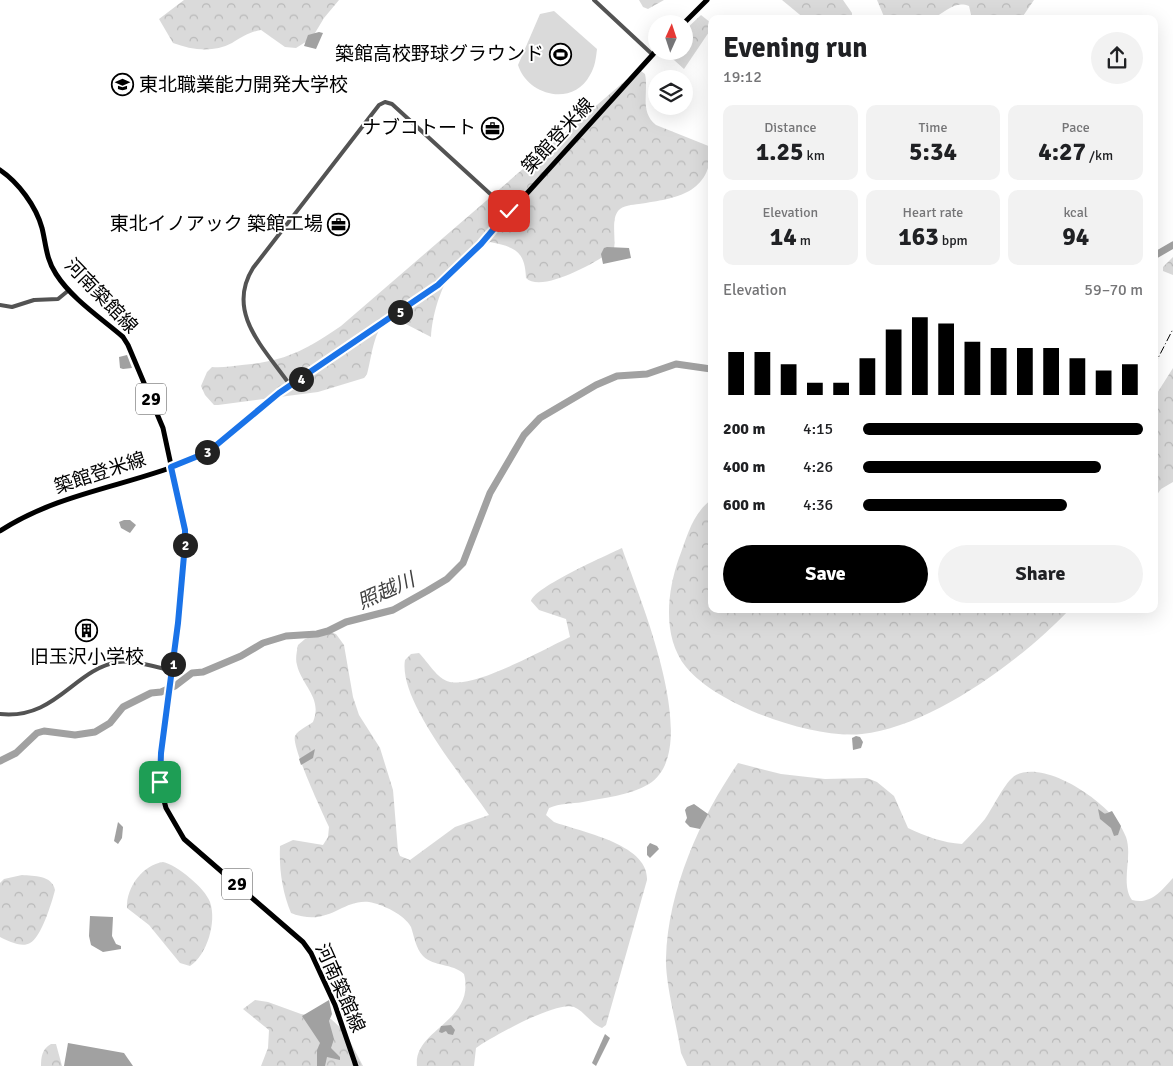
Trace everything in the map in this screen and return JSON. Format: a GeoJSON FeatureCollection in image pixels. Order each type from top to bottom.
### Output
{"type":"FeatureCollection","features":[{"type":"Feature","properties":{"kind":"main road"},"geometry":{"type":"LineString","coordinates":[[691,15],[707,0]]}},
{"type":"Feature","properties":{"kind":"main road","name":"築館登米線"},"geometry":{"type":"LineString","coordinates":[[0,531],[54,504],[171,467],[208,452],[257,410],[290,386],[438,285],[481,244],[509,211],[649,60]]}},
{"type":"Feature","properties":{"kind":"main road","name":"河南築館線"},"geometry":{"type":"LineString","coordinates":[[0,170],[9,176],[34,209],[39,219],[51,265],[69,290],[123,337],[163,428],[185,530],[169,692],[159,768],[162,794],[169,815],[184,839],[303,942],[322,974],[356,1066]]}},
{"type":"Feature","properties":{"kind":"street"},"geometry":{"type":"LineString","coordinates":[[594,0],[648,47]]}},
{"type":"Feature","properties":{"kind":"street"},"geometry":{"type":"LineString","coordinates":[[290,386],[247,322],[242,302],[243,290],[253,268],[379,105],[385,102],[392,104],[509,211]]}},
{"type":"Feature","properties":{"kind":"street"},"geometry":{"type":"LineString","coordinates":[[0,305],[12,307],[34,300],[58,300],[69,290]]}},
{"type":"Feature","properties":{"kind":"street"},"geometry":{"type":"LineString","coordinates":[[0,714],[21,714],[42,707],[56,700],[86,677],[115,662],[128,661],[171,673]]}},
{"type":"Feature","properties":{"kind":"green space"},"geometry":{"type":"Polygon","coordinates":[[[184,0],[339,0],[324,18],[312,38],[296,48],[285,47],[261,30],[249,33],[225,46],[202,49],[173,43],[159,19],[184,0]]]}},
{"type":"Feature","properties":{"kind":"green space"},"geometry":{"type":"Polygon","coordinates":[[[639,0],[664,0],[648,9],[643,7],[639,0]]]}},
{"type":"Feature","properties":{"kind":"green space"},"geometry":{"type":"Polygon","coordinates":[[[782,0],[843,0],[852,13],[852,15],[800,15],[782,0]]]}},
{"type":"Feature","properties":{"kind":"green space"},"geometry":{"type":"Polygon","coordinates":[[[877,0],[1034,0],[1024,15],[971,15],[969,6],[958,5],[939,15],[883,15],[877,0]]]}},
{"type":"Feature","properties":{"kind":"green space","name":"築館高校野球グラウンド"},"geometry":{"type":"Polygon","coordinates":[[[554,11],[597,49],[596,59],[590,75],[582,85],[573,91],[562,94],[551,94],[531,84],[523,76],[518,65],[540,14],[554,11]]]}},
{"type":"Feature","properties":{"kind":"green space"},"geometry":{"type":"Polygon","coordinates":[[[701,15],[708,21],[708,33],[693,56],[693,23],[701,15]]]}},
{"type":"Feature","properties":{"kind":"green space"},"geometry":{"type":"Polygon","coordinates":[[[674,60],[690,60],[684,69],[674,60]]]}},
{"type":"Feature","properties":{"kind":"green space"},"geometry":{"type":"Polygon","coordinates":[[[641,71],[645,74],[646,107],[651,120],[656,125],[708,146],[708,166],[705,175],[698,184],[678,196],[620,209],[614,224],[614,249],[580,270],[555,280],[533,282],[526,278],[521,256],[517,252],[512,248],[490,242],[461,263],[448,278],[438,302],[431,337],[396,319],[389,320],[383,324],[378,331],[367,374],[364,378],[318,392],[218,405],[214,405],[205,395],[201,386],[207,372],[212,367],[258,363],[284,357],[306,348],[341,326],[626,80],[641,71]]]}},
{"type":"Feature","properties":{"kind":"green space"},"geometry":{"type":"Polygon","coordinates":[[[1173,257],[1173,275],[1163,271],[1163,267],[1173,257]]]}},
{"type":"Feature","properties":{"kind":"green space"},"geometry":{"type":"Polygon","coordinates":[[[1173,368],[1173,482],[1161,489],[1158,493],[1158,392],[1173,368]]]}},
{"type":"Feature","properties":{"kind":"green space"},"geometry":{"type":"Polygon","coordinates":[[[708,503],[708,613],[1066,613],[1002,669],[946,705],[917,719],[889,729],[862,734],[818,731],[793,725],[767,717],[720,695],[686,667],[678,655],[670,628],[669,614],[672,585],[679,558],[691,526],[708,503]]]}},
{"type":"Feature","properties":{"kind":"green space"},"geometry":{"type":"Polygon","coordinates":[[[622,548],[641,600],[662,670],[669,706],[671,739],[665,766],[649,784],[642,788],[617,796],[553,806],[549,808],[546,815],[554,822],[596,835],[626,848],[637,857],[645,868],[647,880],[606,1025],[602,1028],[594,1024],[578,1009],[566,1006],[525,1021],[476,1048],[474,1066],[417,1066],[418,1053],[424,1043],[453,1014],[461,1003],[465,990],[464,974],[454,968],[432,962],[423,956],[417,946],[411,927],[404,918],[380,905],[359,902],[325,915],[304,917],[291,913],[285,896],[280,863],[280,846],[293,840],[323,845],[328,837],[329,827],[308,780],[295,742],[296,734],[313,722],[315,714],[314,699],[297,665],[298,645],[305,639],[327,631],[336,634],[344,645],[353,697],[359,715],[380,748],[393,790],[398,851],[400,856],[410,860],[455,827],[489,815],[450,762],[422,718],[412,697],[406,677],[405,660],[411,654],[419,653],[433,670],[445,680],[462,682],[493,674],[570,637],[566,619],[539,610],[531,601],[535,595],[557,580],[622,548]]]}},
{"type":"Feature","properties":{"kind":"green space"},"geometry":{"type":"Polygon","coordinates":[[[738,763],[781,774],[825,779],[867,778],[877,782],[894,796],[908,828],[934,839],[962,844],[985,819],[1003,789],[1016,775],[1030,772],[1045,774],[1062,780],[1095,800],[1120,825],[1126,837],[1128,845],[1127,886],[1132,900],[1150,899],[1160,892],[1173,878],[1173,1066],[687,1066],[681,1053],[667,980],[668,932],[673,907],[688,856],[711,807],[738,763]]]}},
{"type":"Feature","properties":{"kind":"green space"},"geometry":{"type":"Polygon","coordinates":[[[163,862],[190,878],[203,890],[210,902],[212,919],[209,937],[201,954],[190,966],[180,963],[149,925],[127,908],[129,892],[137,878],[149,868],[163,862]]]}},
{"type":"Feature","properties":{"kind":"green space"},"geometry":{"type":"Polygon","coordinates":[[[22,875],[46,879],[50,881],[55,890],[46,919],[38,934],[30,943],[23,945],[0,937],[0,883],[4,879],[22,875]]]}},
{"type":"Feature","properties":{"kind":"green space"},"geometry":{"type":"Polygon","coordinates":[[[255,1000],[268,1002],[301,1014],[331,1019],[345,1032],[363,1066],[261,1066],[268,1048],[269,1030],[243,1009],[255,1000]]]}},
{"type":"Feature","properties":{"kind":"green space"},"geometry":{"type":"Polygon","coordinates":[[[51,1044],[56,1044],[62,1066],[41,1066],[44,1051],[51,1044]]]}},
{"type":"Feature","properties":{"kind":"shaded area"},"geometry":{"type":"Polygon","coordinates":[[[319,32],[323,33],[316,49],[304,46],[308,35],[319,32]]]}},
{"type":"Feature","properties":{"kind":"shaded area"},"geometry":{"type":"Polygon","coordinates":[[[604,248],[629,248],[631,258],[603,264],[601,254],[604,248]]]}},
{"type":"Feature","properties":{"kind":"shaded area"},"geometry":{"type":"Polygon","coordinates":[[[127,355],[132,368],[120,368],[119,357],[127,355]]]}},
{"type":"Feature","properties":{"kind":"shaded area"},"geometry":{"type":"Polygon","coordinates":[[[130,520],[136,525],[130,533],[121,528],[119,522],[130,520]]]}},
{"type":"Feature","properties":{"kind":"shaded area"},"geometry":{"type":"Polygon","coordinates":[[[860,737],[863,742],[861,748],[853,750],[852,738],[860,737]]]}},
{"type":"Feature","properties":{"kind":"shaded area"},"geometry":{"type":"Polygon","coordinates":[[[315,749],[313,758],[301,765],[299,759],[315,749]]]}},
{"type":"Feature","properties":{"kind":"shaded area"},"geometry":{"type":"Polygon","coordinates":[[[694,804],[708,814],[700,829],[690,827],[685,822],[687,818],[685,810],[694,804]]]}},
{"type":"Feature","properties":{"kind":"shaded area"},"geometry":{"type":"Polygon","coordinates":[[[1098,809],[1105,814],[1112,811],[1121,826],[1118,835],[1114,836],[1111,828],[1100,819],[1098,809]]]}},
{"type":"Feature","properties":{"kind":"shaded area"},"geometry":{"type":"Polygon","coordinates":[[[118,822],[123,827],[122,838],[118,844],[114,841],[118,822]]]}},
{"type":"Feature","properties":{"kind":"shaded area"},"geometry":{"type":"Polygon","coordinates":[[[650,843],[659,849],[650,858],[647,855],[647,847],[650,843]]]}},
{"type":"Feature","properties":{"kind":"shaded area"},"geometry":{"type":"Polygon","coordinates":[[[90,916],[113,917],[112,936],[116,944],[121,946],[121,949],[103,952],[91,945],[89,936],[90,916]]]}},
{"type":"Feature","properties":{"kind":"shaded area"},"geometry":{"type":"Polygon","coordinates":[[[329,1000],[332,1014],[329,1021],[334,1039],[331,1048],[340,1057],[340,1060],[327,1057],[325,1066],[317,1066],[317,1050],[320,1043],[302,1016],[329,1000]]]}},
{"type":"Feature","properties":{"kind":"shaded area"},"geometry":{"type":"Polygon","coordinates":[[[451,1025],[455,1030],[453,1035],[448,1034],[446,1031],[439,1032],[441,1026],[451,1025]]]}},
{"type":"Feature","properties":{"kind":"shaded area"},"geometry":{"type":"Polygon","coordinates":[[[605,1034],[610,1038],[596,1066],[592,1063],[605,1034]]]}},
{"type":"Feature","properties":{"kind":"shaded area"},"geometry":{"type":"Polygon","coordinates":[[[68,1043],[124,1053],[133,1066],[64,1066],[68,1043]]]}},
{"type":"Feature","properties":{"kind":"waterway","name":"照越川"},"geometry":{"type":"LineString","coordinates":[[1158,254],[1173,245]]}},
{"type":"Feature","properties":{"kind":"waterway","name":"照越川"},"geometry":{"type":"LineString","coordinates":[[0,761],[16,753],[37,733],[44,731],[75,735],[95,732],[110,723],[123,707],[151,693],[161,692],[175,686],[192,673],[203,672],[241,656],[263,643],[286,636],[317,634],[346,622],[393,610],[447,579],[463,563],[490,493],[524,435],[540,418],[596,385],[617,376],[647,374],[676,364],[708,369]]}},
{"type":"Feature","properties":{"kind":"railway"},"geometry":{"type":"LineString","coordinates":[[1158,358],[1173,329]]}},
{"type":"Feature","properties":{"kind":"place","name":"築館高校野球グラウンド"},"geometry":{"type":"Point","coordinates":[560,54]}},
{"type":"Feature","properties":{"kind":"place","name":"東北職業能力開発大学校"},"geometry":{"type":"Point","coordinates":[123,85]}},
{"type":"Feature","properties":{"kind":"place","name":"ナブコトート"},"geometry":{"type":"Point","coordinates":[492,128]}},
{"type":"Feature","properties":{"kind":"place","name":"東北イノアック 築館工場"},"geometry":{"type":"Point","coordinates":[339,224]}},
{"type":"Feature","properties":{"kind":"place","name":"旧玉沢小学校"},"geometry":{"type":"Point","coordinates":[87,631]}},
{"type":"Feature","properties":{"kind":"route"},"geometry":{"type":"LineString","coordinates":[[160,782],[159,768],[178,623],[185,544],[185,530],[171,467],[208,452],[279,393],[438,285],[481,244],[509,211]]}}]}
